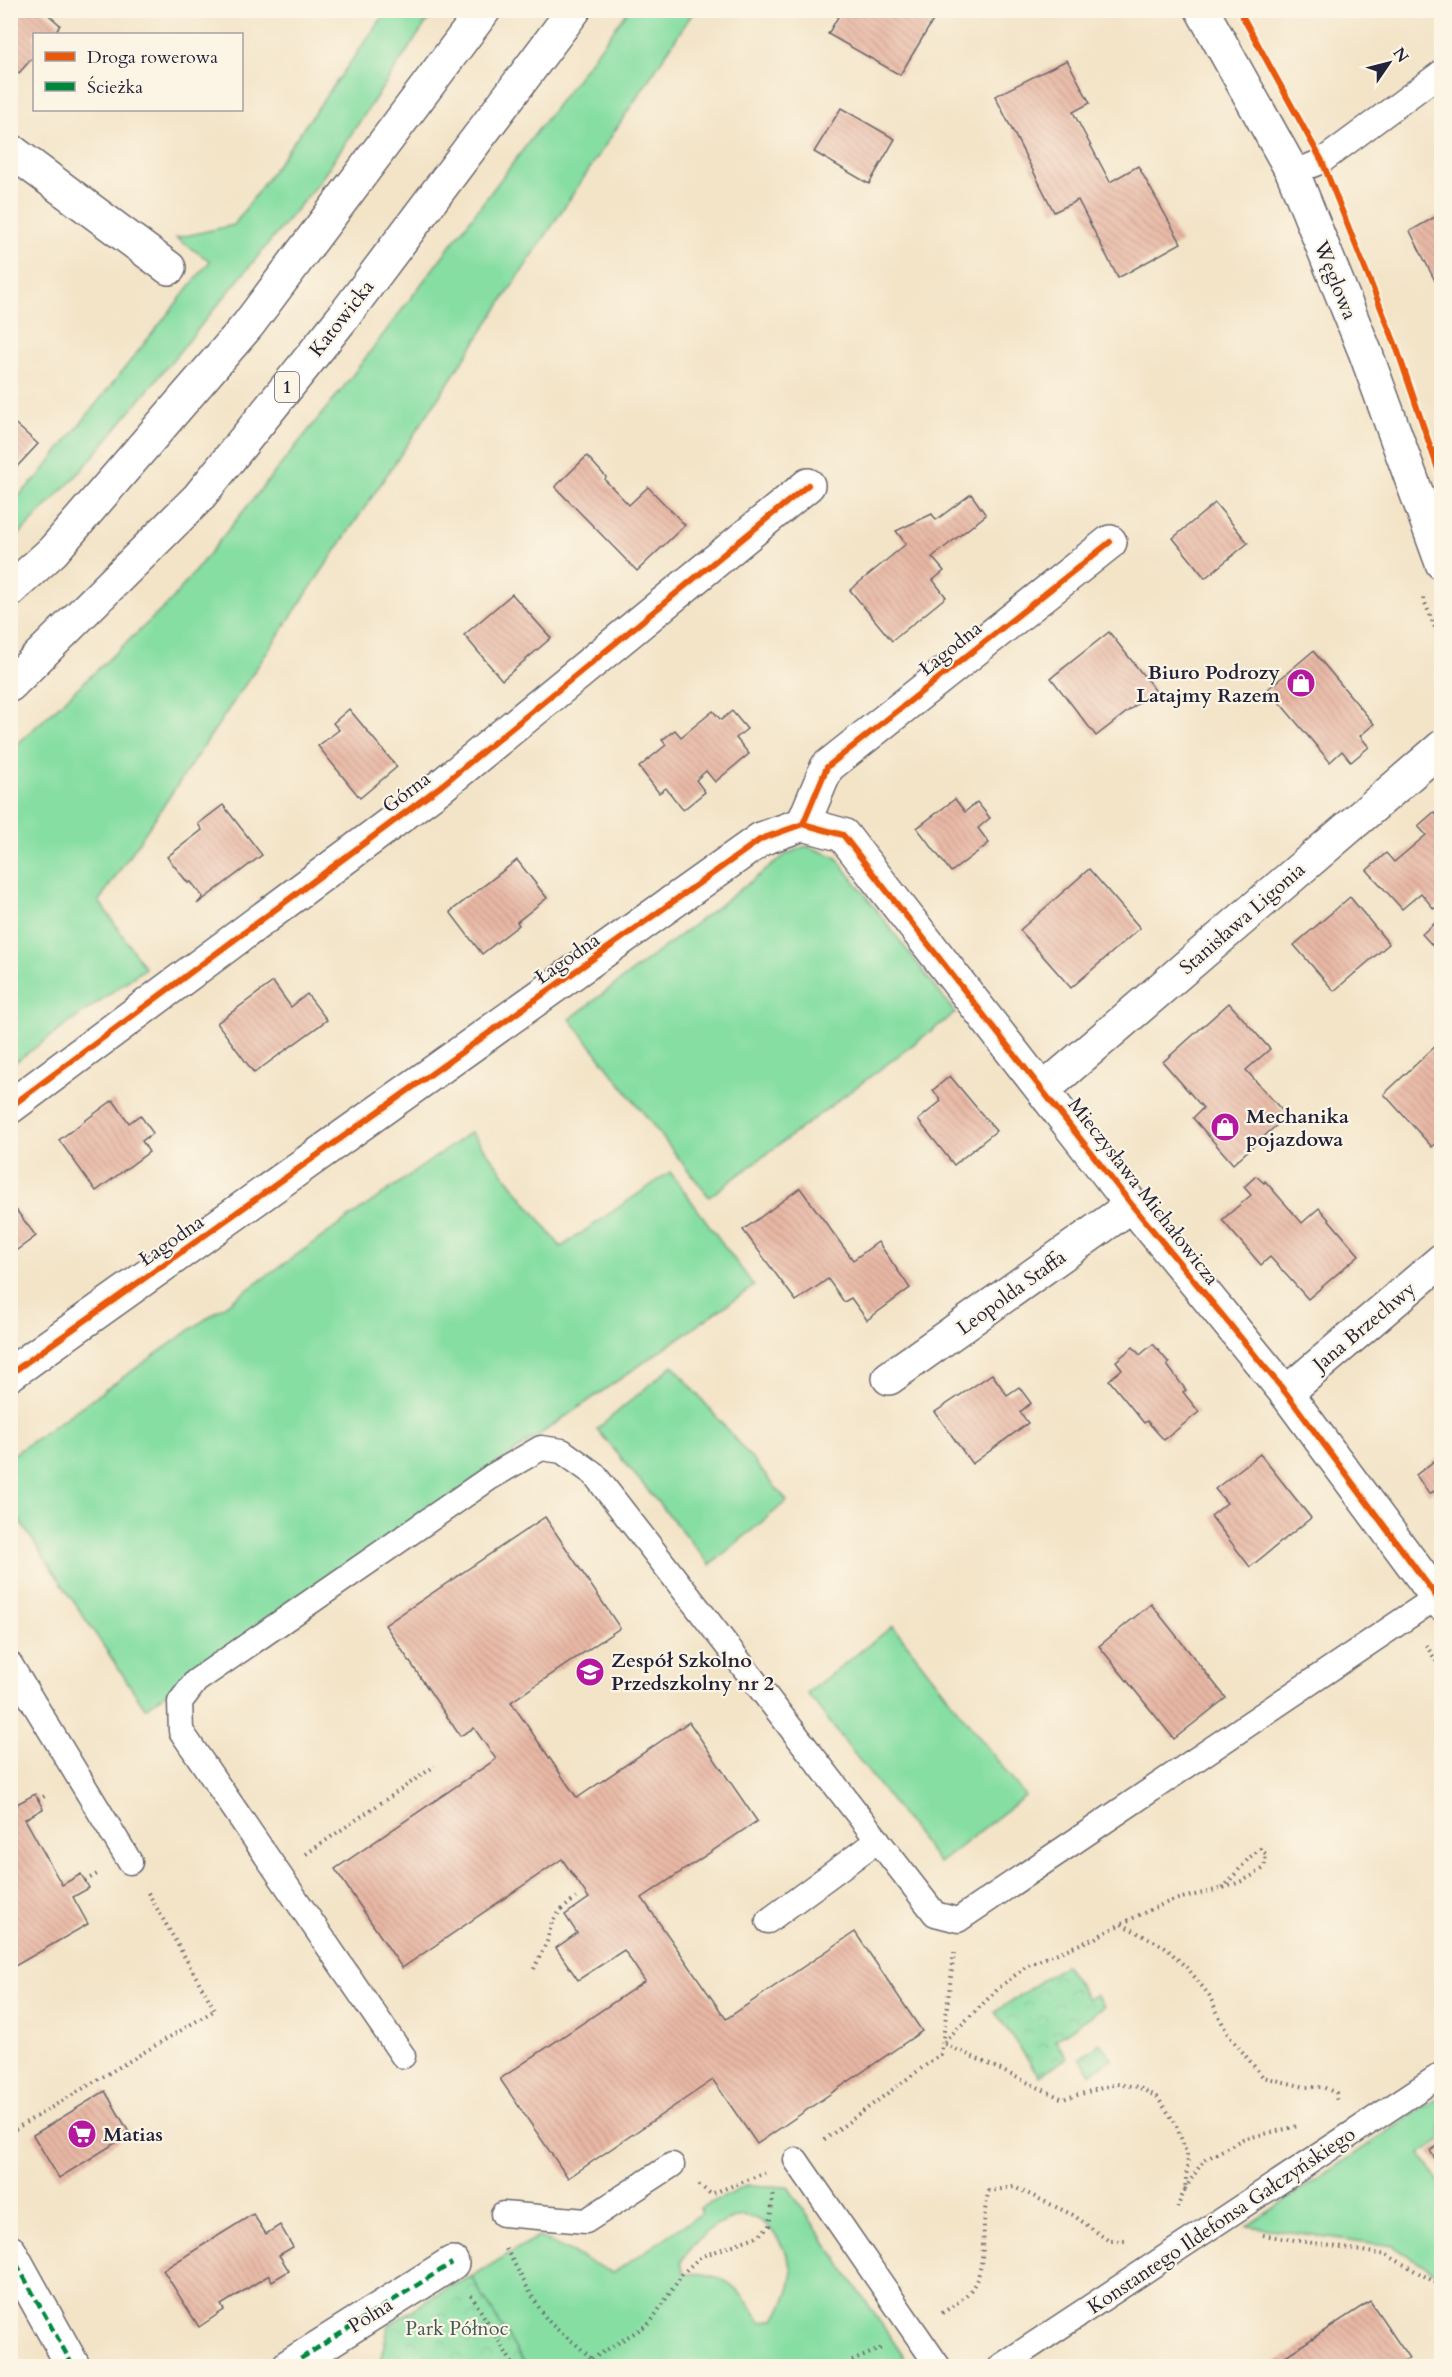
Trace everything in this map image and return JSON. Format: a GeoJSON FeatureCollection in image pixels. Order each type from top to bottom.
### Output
{"type":"FeatureCollection","features":[{"type":"Feature","properties":{"kind":"street"},"geometry":{"type":"LineString","coordinates":[[10,590],[53,551],[248,325],[484,10]]}},
{"type":"Feature","properties":{"kind":"street","name":"Katowicka"},"geometry":{"type":"LineString","coordinates":[[10,685],[198,498],[344,316],[573,10]]}},
{"type":"Feature","properties":{"kind":"street","name":"Węglowa"},"geometry":{"type":"LineString","coordinates":[[1202,10],[1293,173],[1366,354],[1442,563]]}},
{"type":"Feature","properties":{"kind":"street"},"geometry":{"type":"LineString","coordinates":[[10,150],[169,268]]}},
{"type":"Feature","properties":{"kind":"street","name":"Górna"},"geometry":{"type":"LineString","coordinates":[[10,1107],[441,786],[808,485]]}},
{"type":"Feature","properties":{"kind":"street","name":"Łagodna"},"geometry":{"type":"LineString","coordinates":[[10,1374],[761,839],[803,824],[827,766],[1110,542]]}},
{"type":"Feature","properties":{"kind":"street","name":"Stanisława Ligonia"},"geometry":{"type":"LineString","coordinates":[[1043,1089],[1442,747]]}},
{"type":"Feature","properties":{"kind":"street","name":"Mieczysława Michałowicza"},"geometry":{"type":"LineString","coordinates":[[803,824],[843,835],[1132,1205],[1286,1393],[1439,1600]]}},
{"type":"Feature","properties":{"kind":"street","name":"Leopolda Staffa"},"geometry":{"type":"LineString","coordinates":[[890,1378],[1132,1205]]}},
{"type":"Feature","properties":{"kind":"street","name":"Jana Brzechwy"},"geometry":{"type":"LineString","coordinates":[[1286,1393],[1442,1260]]}},
{"type":"Feature","properties":{"kind":"street"},"geometry":{"type":"LineString","coordinates":[[10,2252],[73,2367]]}},
{"type":"Feature","properties":{"kind":"street","name":"Polna"},"geometry":{"type":"LineString","coordinates":[[289,2367],[452,2263]]}},
{"type":"Feature","properties":{"kind":"lane"},"geometry":{"type":"LineString","coordinates":[[1293,173],[1322,161],[1442,72]]}},
{"type":"Feature","properties":{"kind":"lane"},"geometry":{"type":"LineString","coordinates":[[403,2056],[181,1731],[180,1702],[196,1681],[491,1477],[541,1448],[562,1451],[594,1474],[935,1914],[958,1920],[1439,1600]]}},
{"type":"Feature","properties":{"kind":"lane"},"geometry":{"type":"LineString","coordinates":[[10,1664],[130,1862]]}},
{"type":"Feature","properties":{"kind":"lane"},"geometry":{"type":"LineString","coordinates":[[768,1921],[878,1840]]}},
{"type":"Feature","properties":{"kind":"lane","name":"Konstantego Ildefonsa Gałczyńskiego"},"geometry":{"type":"LineString","coordinates":[[1001,2367],[1442,2074]]}},
{"type":"Feature","properties":{"kind":"lane"},"geometry":{"type":"LineString","coordinates":[[787,2164],[915,2333],[938,2367]]}},
{"type":"Feature","properties":{"kind":"lane"},"geometry":{"type":"LineString","coordinates":[[503,2214],[586,2222],[672,2165]]}},
{"type":"Feature","properties":{"kind":"path"},"geometry":{"type":"LineString","coordinates":[[278,1874],[435,1766]]}},
{"type":"Feature","properties":{"kind":"path"},"geometry":{"type":"LineString","coordinates":[[943,2043],[1000,1987],[1028,1965],[1095,1938],[1181,1898],[1200,1895],[1223,1888],[1248,1879],[1264,1868],[1266,1854],[1260,1849],[1223,1888]]}},
{"type":"Feature","properties":{"kind":"path"},"geometry":{"type":"LineString","coordinates":[[10,2132],[215,2010],[130,1862]]}},
{"type":"Feature","properties":{"kind":"path"},"geometry":{"type":"LineString","coordinates":[[534,1969],[547,1941],[552,1922],[561,1910],[576,1898]]}},
{"type":"Feature","properties":{"kind":"path"},"geometry":{"type":"LineString","coordinates":[[672,2165],[711,2194],[787,2164],[941,2054],[958,1920]]}},
{"type":"Feature","properties":{"kind":"path"},"geometry":{"type":"LineString","coordinates":[[1121,1924],[1165,1947],[1189,1970],[1209,1995],[1227,2032],[1263,2077],[1305,2087],[1323,2087],[1336,2093],[1337,2109]]}},
{"type":"Feature","properties":{"kind":"path"},"geometry":{"type":"LineString","coordinates":[[943,2043],[1063,2099],[1116,2084],[1138,2087],[1157,2097],[1176,2124],[1188,2158],[1185,2189]]}},
{"type":"Feature","properties":{"kind":"path"},"geometry":{"type":"LineString","coordinates":[[1173,2218],[1185,2189],[1203,2161],[1243,2139],[1306,2123]]}},
{"type":"Feature","properties":{"kind":"path"},"geometry":{"type":"LineString","coordinates":[[592,2360],[650,2323],[683,2273],[700,2258],[758,2236],[769,2226],[787,2164]]}},
{"type":"Feature","properties":{"kind":"path"},"geometry":{"type":"LineString","coordinates":[[841,2367],[915,2333],[967,2295],[981,2272],[983,2207],[989,2191],[1014,2187],[1073,2215],[1109,2241],[1129,2241]]}},
{"type":"Feature","properties":{"kind":"path"},"geometry":{"type":"LineString","coordinates":[[1212,2226],[1387,2255],[1442,2286]]}},
{"type":"Feature","properties":{"kind":"path"},"geometry":{"type":"LineString","coordinates":[[503,2244],[547,2319],[592,2360],[595,2367]]}},
{"type":"Feature","properties":{"kind":"green space"},"geometry":{"type":"Polygon","coordinates":[[[387,11],[434,11],[319,182],[82,470],[11,543],[11,503],[38,477],[210,261],[176,238],[234,225],[387,11]]]}},
{"type":"Feature","properties":{"kind":"green space"},"geometry":{"type":"Polygon","coordinates":[[[628,11],[694,11],[409,442],[99,901],[145,968],[11,1065],[11,750],[170,602],[342,389],[628,11]]]}},
{"type":"Feature","properties":{"kind":"green space"},"geometry":{"type":"Polygon","coordinates":[[[806,846],[836,857],[955,1013],[709,1197],[570,1019],[787,854],[806,846]]]}},
{"type":"Feature","properties":{"kind":"green space"},"geometry":{"type":"Polygon","coordinates":[[[471,1132],[561,1247],[670,1172],[754,1286],[145,1708],[11,1508],[10,1457],[471,1132]]]}},
{"type":"Feature","properties":{"kind":"green space"},"geometry":{"type":"Polygon","coordinates":[[[673,1365],[787,1501],[710,1565],[597,1429],[673,1365]]]}},
{"type":"Feature","properties":{"kind":"green space"},"geometry":{"type":"Polygon","coordinates":[[[893,1626],[1025,1796],[939,1863],[807,1693],[893,1626]]]}},
{"type":"Feature","properties":{"kind":"green space"},"geometry":{"type":"Polygon","coordinates":[[[1065,1965],[1088,1999],[1096,1995],[1104,2007],[1055,2040],[1067,2058],[1039,2076],[995,2012],[1065,1965]]]}},
{"type":"Feature","properties":{"kind":"green space"},"geometry":{"type":"Polygon","coordinates":[[[1100,2043],[1112,2059],[1091,2074],[1080,2058],[1100,2043]]]}},
{"type":"Feature","properties":{"kind":"green space"},"geometry":{"type":"Polygon","coordinates":[[[1441,2096],[1441,2140],[1420,2154],[1441,2185],[1441,2276],[1393,2246],[1247,2226],[1441,2096]]]}},
{"type":"Feature","properties":{"kind":"green space"},"geometry":{"type":"Polygon","coordinates":[[[748,2185],[788,2187],[910,2366],[526,2366],[471,2277],[538,2236],[613,2273],[702,2213],[700,2208],[748,2185]],[[741,2216],[714,2227],[693,2245],[681,2262],[684,2273],[699,2273],[722,2279],[738,2291],[761,2322],[775,2319],[790,2287],[792,2275],[789,2261],[781,2244],[764,2223],[741,2216]]]}},
{"type":"Feature","properties":{"kind":"green space","name":"Park Północ"},"geometry":{"type":"Polygon","coordinates":[[[471,2277],[526,2366],[379,2366],[389,2325],[445,2289],[471,2277]]]}},
{"type":"Feature","properties":{"kind":"building"},"geometry":{"type":"Polygon","coordinates":[[[10,10],[43,10],[60,25],[56,32],[58,33],[33,33],[33,57],[19,73],[10,66],[10,10]]]}},
{"type":"Feature","properties":{"kind":"building"},"geometry":{"type":"Polygon","coordinates":[[[842,10],[919,10],[934,19],[900,75],[828,34],[842,10]]]}},
{"type":"Feature","properties":{"kind":"building"},"geometry":{"type":"Polygon","coordinates":[[[1067,60],[1090,103],[1073,112],[1110,182],[1138,166],[1181,243],[1118,278],[1078,200],[1054,212],[995,96],[1067,60]]]}},
{"type":"Feature","properties":{"kind":"building"},"geometry":{"type":"Polygon","coordinates":[[[841,108],[895,139],[869,184],[814,152],[841,108]]]}},
{"type":"Feature","properties":{"kind":"building"},"geometry":{"type":"Polygon","coordinates":[[[1442,213],[1442,287],[1439,289],[1410,231],[1442,213]]]}},
{"type":"Feature","properties":{"kind":"building"},"geometry":{"type":"Polygon","coordinates":[[[10,419],[38,444],[10,474],[10,419]]]}},
{"type":"Feature","properties":{"kind":"building"},"geometry":{"type":"Polygon","coordinates":[[[587,456],[606,477],[605,480],[629,505],[648,487],[685,525],[637,571],[555,487],[587,456]]]}},
{"type":"Feature","properties":{"kind":"building"},"geometry":{"type":"Polygon","coordinates":[[[971,494],[986,515],[932,557],[944,571],[933,580],[946,597],[892,641],[850,590],[906,544],[896,531],[932,514],[936,520],[971,494]]]}},
{"type":"Feature","properties":{"kind":"building"},"geometry":{"type":"Polygon","coordinates":[[[1215,503],[1248,543],[1205,578],[1173,538],[1215,503]]]}},
{"type":"Feature","properties":{"kind":"building"},"geometry":{"type":"Polygon","coordinates":[[[512,594],[551,638],[502,680],[464,635],[512,594]]]}},
{"type":"Feature","properties":{"kind":"building"},"geometry":{"type":"Polygon","coordinates":[[[1109,632],[1155,690],[1096,736],[1051,678],[1109,632]]]}},
{"type":"Feature","properties":{"kind":"building"},"geometry":{"type":"Polygon","coordinates":[[[1313,651],[1374,724],[1360,736],[1369,747],[1351,762],[1342,751],[1330,762],[1268,689],[1313,651]]]}},
{"type":"Feature","properties":{"kind":"building"},"geometry":{"type":"Polygon","coordinates":[[[349,709],[397,767],[360,798],[318,746],[339,730],[333,723],[349,709]]]}},
{"type":"Feature","properties":{"kind":"building"},"geometry":{"type":"Polygon","coordinates":[[[713,711],[721,720],[732,711],[747,729],[736,738],[749,754],[715,782],[706,771],[696,780],[705,792],[683,810],[666,788],[659,793],[639,767],[666,745],[662,740],[675,730],[681,737],[713,711]]]}},
{"type":"Feature","properties":{"kind":"building"},"geometry":{"type":"Polygon","coordinates":[[[955,799],[965,812],[977,802],[990,818],[978,828],[989,843],[951,872],[917,828],[955,799]]]}},
{"type":"Feature","properties":{"kind":"building"},"geometry":{"type":"Polygon","coordinates":[[[223,805],[262,855],[197,904],[203,897],[167,857],[202,830],[198,824],[223,805]]]}},
{"type":"Feature","properties":{"kind":"building"},"geometry":{"type":"Polygon","coordinates":[[[1434,812],[1442,821],[1442,902],[1434,909],[1421,893],[1402,909],[1367,870],[1386,853],[1394,862],[1426,835],[1418,826],[1434,812]]]}},
{"type":"Feature","properties":{"kind":"building"},"geometry":{"type":"Polygon","coordinates":[[[517,860],[547,898],[517,922],[519,925],[482,954],[450,912],[517,860]]]}},
{"type":"Feature","properties":{"kind":"building"},"geometry":{"type":"Polygon","coordinates":[[[1089,869],[1140,928],[1071,988],[1020,930],[1089,869]]]}},
{"type":"Feature","properties":{"kind":"building"},"geometry":{"type":"Polygon","coordinates":[[[1350,897],[1389,944],[1334,991],[1294,945],[1350,897]]]}},
{"type":"Feature","properties":{"kind":"building"},"geometry":{"type":"Polygon","coordinates":[[[1442,917],[1442,956],[1422,934],[1442,917]]]}},
{"type":"Feature","properties":{"kind":"building"},"geometry":{"type":"Polygon","coordinates":[[[273,982],[291,1007],[307,994],[327,1020],[254,1073],[217,1023],[273,982]]]}},
{"type":"Feature","properties":{"kind":"building"},"geometry":{"type":"Polygon","coordinates":[[[1229,1003],[1270,1049],[1246,1070],[1287,1116],[1233,1164],[1193,1118],[1203,1108],[1163,1062],[1229,1003]]]}},
{"type":"Feature","properties":{"kind":"building"},"geometry":{"type":"Polygon","coordinates":[[[1442,1040],[1442,1138],[1432,1147],[1384,1094],[1442,1040]]]}},
{"type":"Feature","properties":{"kind":"building"},"geometry":{"type":"Polygon","coordinates":[[[950,1076],[996,1131],[954,1165],[918,1120],[941,1101],[933,1090],[950,1076]]]}},
{"type":"Feature","properties":{"kind":"building"},"geometry":{"type":"Polygon","coordinates":[[[113,1100],[129,1123],[140,1115],[153,1133],[142,1141],[149,1152],[96,1191],[59,1140],[113,1100]]]}},
{"type":"Feature","properties":{"kind":"building"},"geometry":{"type":"Polygon","coordinates":[[[1256,1176],[1264,1183],[1265,1181],[1302,1223],[1319,1208],[1359,1255],[1308,1299],[1270,1257],[1261,1265],[1222,1220],[1251,1195],[1244,1187],[1256,1176]]]}},
{"type":"Feature","properties":{"kind":"building"},"geometry":{"type":"Polygon","coordinates":[[[800,1188],[853,1260],[878,1242],[910,1288],[867,1320],[851,1298],[844,1302],[828,1279],[796,1301],[743,1230],[800,1188]]]}},
{"type":"Feature","properties":{"kind":"building"},"geometry":{"type":"Polygon","coordinates":[[[10,1202],[36,1236],[10,1255],[10,1202]]]}},
{"type":"Feature","properties":{"kind":"building"},"geometry":{"type":"Polygon","coordinates":[[[1153,1344],[1169,1363],[1167,1365],[1186,1390],[1183,1392],[1199,1412],[1164,1440],[1147,1421],[1144,1423],[1109,1380],[1122,1369],[1116,1361],[1133,1347],[1140,1355],[1153,1344]]]}},
{"type":"Feature","properties":{"kind":"building"},"geometry":{"type":"Polygon","coordinates":[[[992,1374],[1007,1395],[1019,1387],[1031,1403],[1020,1412],[1028,1423],[972,1464],[935,1412],[992,1374]]]}},
{"type":"Feature","properties":{"kind":"building"},"geometry":{"type":"Polygon","coordinates":[[[1260,1454],[1311,1518],[1250,1567],[1211,1516],[1227,1503],[1215,1489],[1260,1454]]]}},
{"type":"Feature","properties":{"kind":"building"},"geometry":{"type":"Polygon","coordinates":[[[1442,1455],[1442,1487],[1429,1494],[1416,1475],[1442,1455]]]}},
{"type":"Feature","properties":{"kind":"building"},"geometry":{"type":"Polygon","coordinates":[[[545,1517],[620,1628],[511,1702],[577,1798],[689,1722],[757,1821],[642,1898],[726,2019],[855,1932],[922,2031],[757,2144],[713,2080],[568,2178],[500,2079],[645,1981],[624,1950],[578,1980],[556,1948],[577,1933],[565,1915],[589,1898],[562,1859],[402,1968],[335,1869],[496,1759],[474,1728],[460,1736],[385,1625],[545,1517]]]}},
{"type":"Feature","properties":{"kind":"building"},"geometry":{"type":"Polygon","coordinates":[[[1151,1604],[1226,1698],[1174,1739],[1099,1646],[1151,1604]]]}},
{"type":"Feature","properties":{"kind":"building"},"geometry":{"type":"Polygon","coordinates":[[[10,1793],[17,1804],[35,1794],[43,1809],[25,1819],[62,1885],[81,1874],[89,1888],[73,1897],[88,1924],[15,1966],[10,1957],[10,1793]]]}},
{"type":"Feature","properties":{"kind":"building","name":"Matias"},"geometry":{"type":"Polygon","coordinates":[[[105,2091],[130,2134],[59,2178],[33,2135],[105,2091]]]}},
{"type":"Feature","properties":{"kind":"building"},"geometry":{"type":"Polygon","coordinates":[[[1442,2143],[1442,2169],[1430,2151],[1442,2143]]]}},
{"type":"Feature","properties":{"kind":"building"},"geometry":{"type":"Polygon","coordinates":[[[253,2214],[266,2234],[280,2225],[293,2247],[279,2255],[289,2271],[272,2281],[269,2275],[221,2305],[224,2310],[199,2327],[163,2270],[253,2214]]]}},
{"type":"Feature","properties":{"kind":"building"},"geometry":{"type":"Polygon","coordinates":[[[1370,2301],[1409,2358],[1396,2366],[1270,2366],[1370,2301]]]}},
{"type":"Feature","properties":{"kind":"marked path"},"geometry":{"type":"LineString","coordinates":[[10,2252],[73,2366]]}},
{"type":"Feature","properties":{"kind":"marked path"},"geometry":{"type":"LineString","coordinates":[[289,2366],[452,2263]]}},
{"type":"Feature","properties":{"kind":"cycle path"},"geometry":{"type":"LineString","coordinates":[[1239,10],[1322,161],[1396,346],[1442,481]]}},
{"type":"Feature","properties":{"kind":"cycle path"},"geometry":{"type":"LineString","coordinates":[[10,1107],[441,786],[808,485]]}},
{"type":"Feature","properties":{"kind":"cycle path"},"geometry":{"type":"LineString","coordinates":[[10,1374],[761,839],[803,824],[827,767],[1110,542]]}},
{"type":"Feature","properties":{"kind":"cycle path"},"geometry":{"type":"LineString","coordinates":[[803,824],[843,835],[1132,1205],[1286,1393],[1442,1604]]}},
{"type":"Feature","properties":{"kind":"place","name":"Biuro Podrozy Latajmy Razem"},"geometry":{"type":"Point","coordinates":[1301,683]}},
{"type":"Feature","properties":{"kind":"place","name":"Mechanika pojazdowa"},"geometry":{"type":"Point","coordinates":[1225,1127]}},
{"type":"Feature","properties":{"kind":"place","name":"Zespół Szkolno Przedszkolny nr 2"},"geometry":{"type":"Point","coordinates":[590,1672]}},
{"type":"Feature","properties":{"kind":"place","name":"Matias"},"geometry":{"type":"Point","coordinates":[82,2134]}}]}
